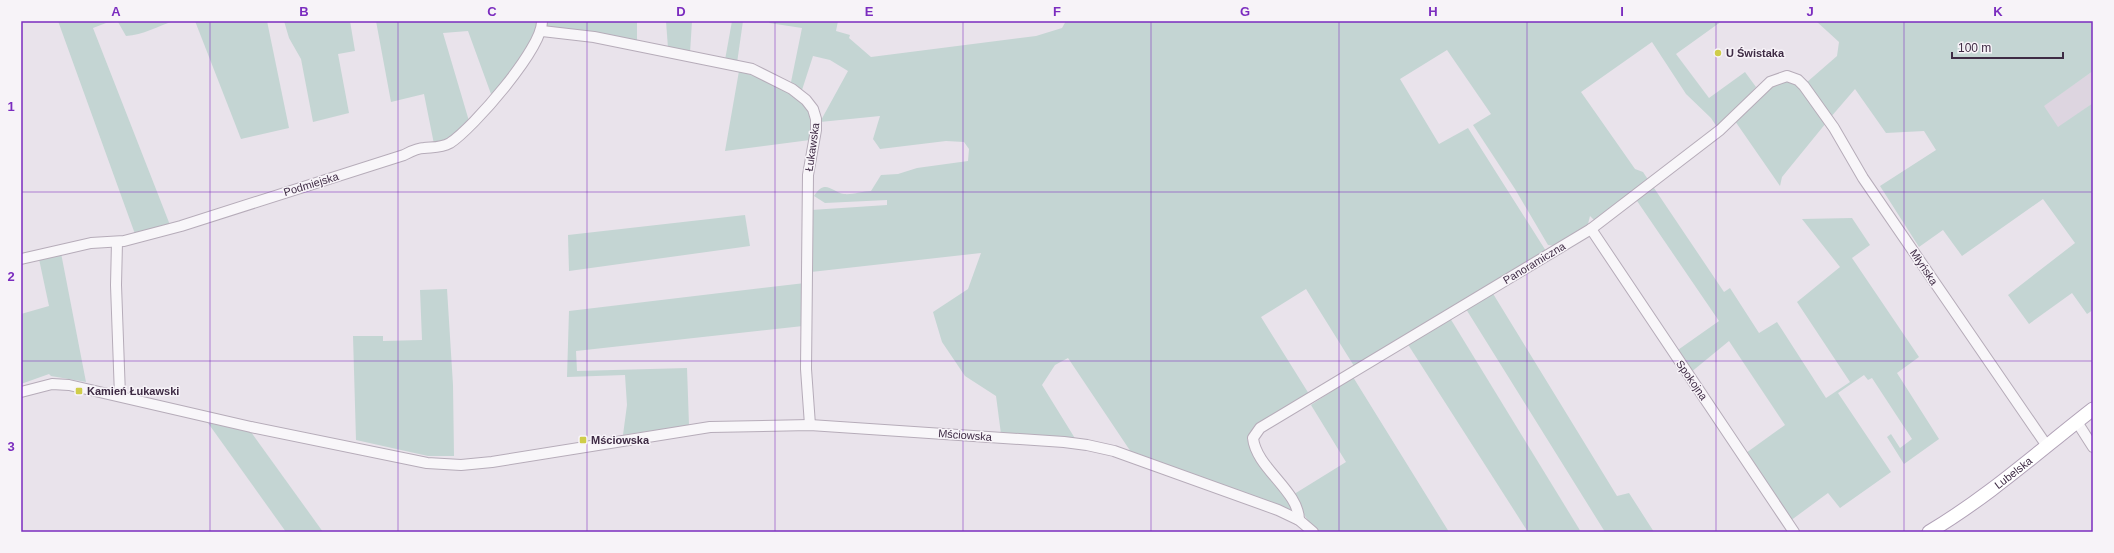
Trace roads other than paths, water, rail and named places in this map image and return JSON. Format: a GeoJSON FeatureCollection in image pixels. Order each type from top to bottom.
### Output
{"type":"FeatureCollection","features":[{"type":"Feature","properties":{"kind":"main road","name":"Lubelska"},"geometry":{"type":"LineString","coordinates":[[1929,532],[1962,512],[2093,409]]}},
{"type":"Feature","properties":{"kind":"street","name":"Podmiejska"},"geometry":{"type":"LineString","coordinates":[[21,259],[91,243],[117,242],[182,226],[404,155],[413,150],[424,148],[432,149],[446,145],[467,128],[516,72],[542,26]]}},
{"type":"Feature","properties":{"kind":"street","name":"Łukawska"},"geometry":{"type":"LineString","coordinates":[[542,26],[752,70],[792,89],[806,100],[813,109],[816,119],[816,130],[808,175],[806,369],[810,425]]}},
{"type":"Feature","properties":{"kind":"street","name":"Panoramiczna"},"geometry":{"type":"LineString","coordinates":[[1299,520],[1297,508],[1259,454],[1254,444],[1253,438],[1260,428],[1591,229],[1720,130],[1770,82],[1787,76],[1798,80],[1804,86]]}},
{"type":"Feature","properties":{"kind":"street","name":"Młyńska"},"geometry":{"type":"LineString","coordinates":[[1804,86],[1834,128],[1863,178],[2047,446]]}},
{"type":"Feature","properties":{"kind":"street","name":"Spokojna"},"geometry":{"type":"LineString","coordinates":[[1591,229],[1794,532]]}},
{"type":"Feature","properties":{"kind":"street"},"geometry":{"type":"LineString","coordinates":[[117,242],[116,285],[120,396]]}},
{"type":"Feature","properties":{"kind":"street","name":"Mściowska"},"geometry":{"type":"LineString","coordinates":[[21,392],[52,384],[69,385],[251,427],[427,463],[461,465],[492,462],[710,427],[810,425],[1087,445],[1129,456],[1278,510],[1299,520],[1313,532]]}},
{"type":"Feature","properties":{"kind":"street"},"geometry":{"type":"LineString","coordinates":[[2077,422],[2093,447]]}},
{"type":"Feature","properties":{"kind":"place","name":"U Świstaka"},"geometry":{"type":"Point","coordinates":[1718,53]}},
{"type":"Feature","properties":{"kind":"place","name":"Kamień Łukawski"},"geometry":{"type":"Point","coordinates":[79,391]}},
{"type":"Feature","properties":{"kind":"place","name":"Mściowska"},"geometry":{"type":"Point","coordinates":[583,440]}}]}
